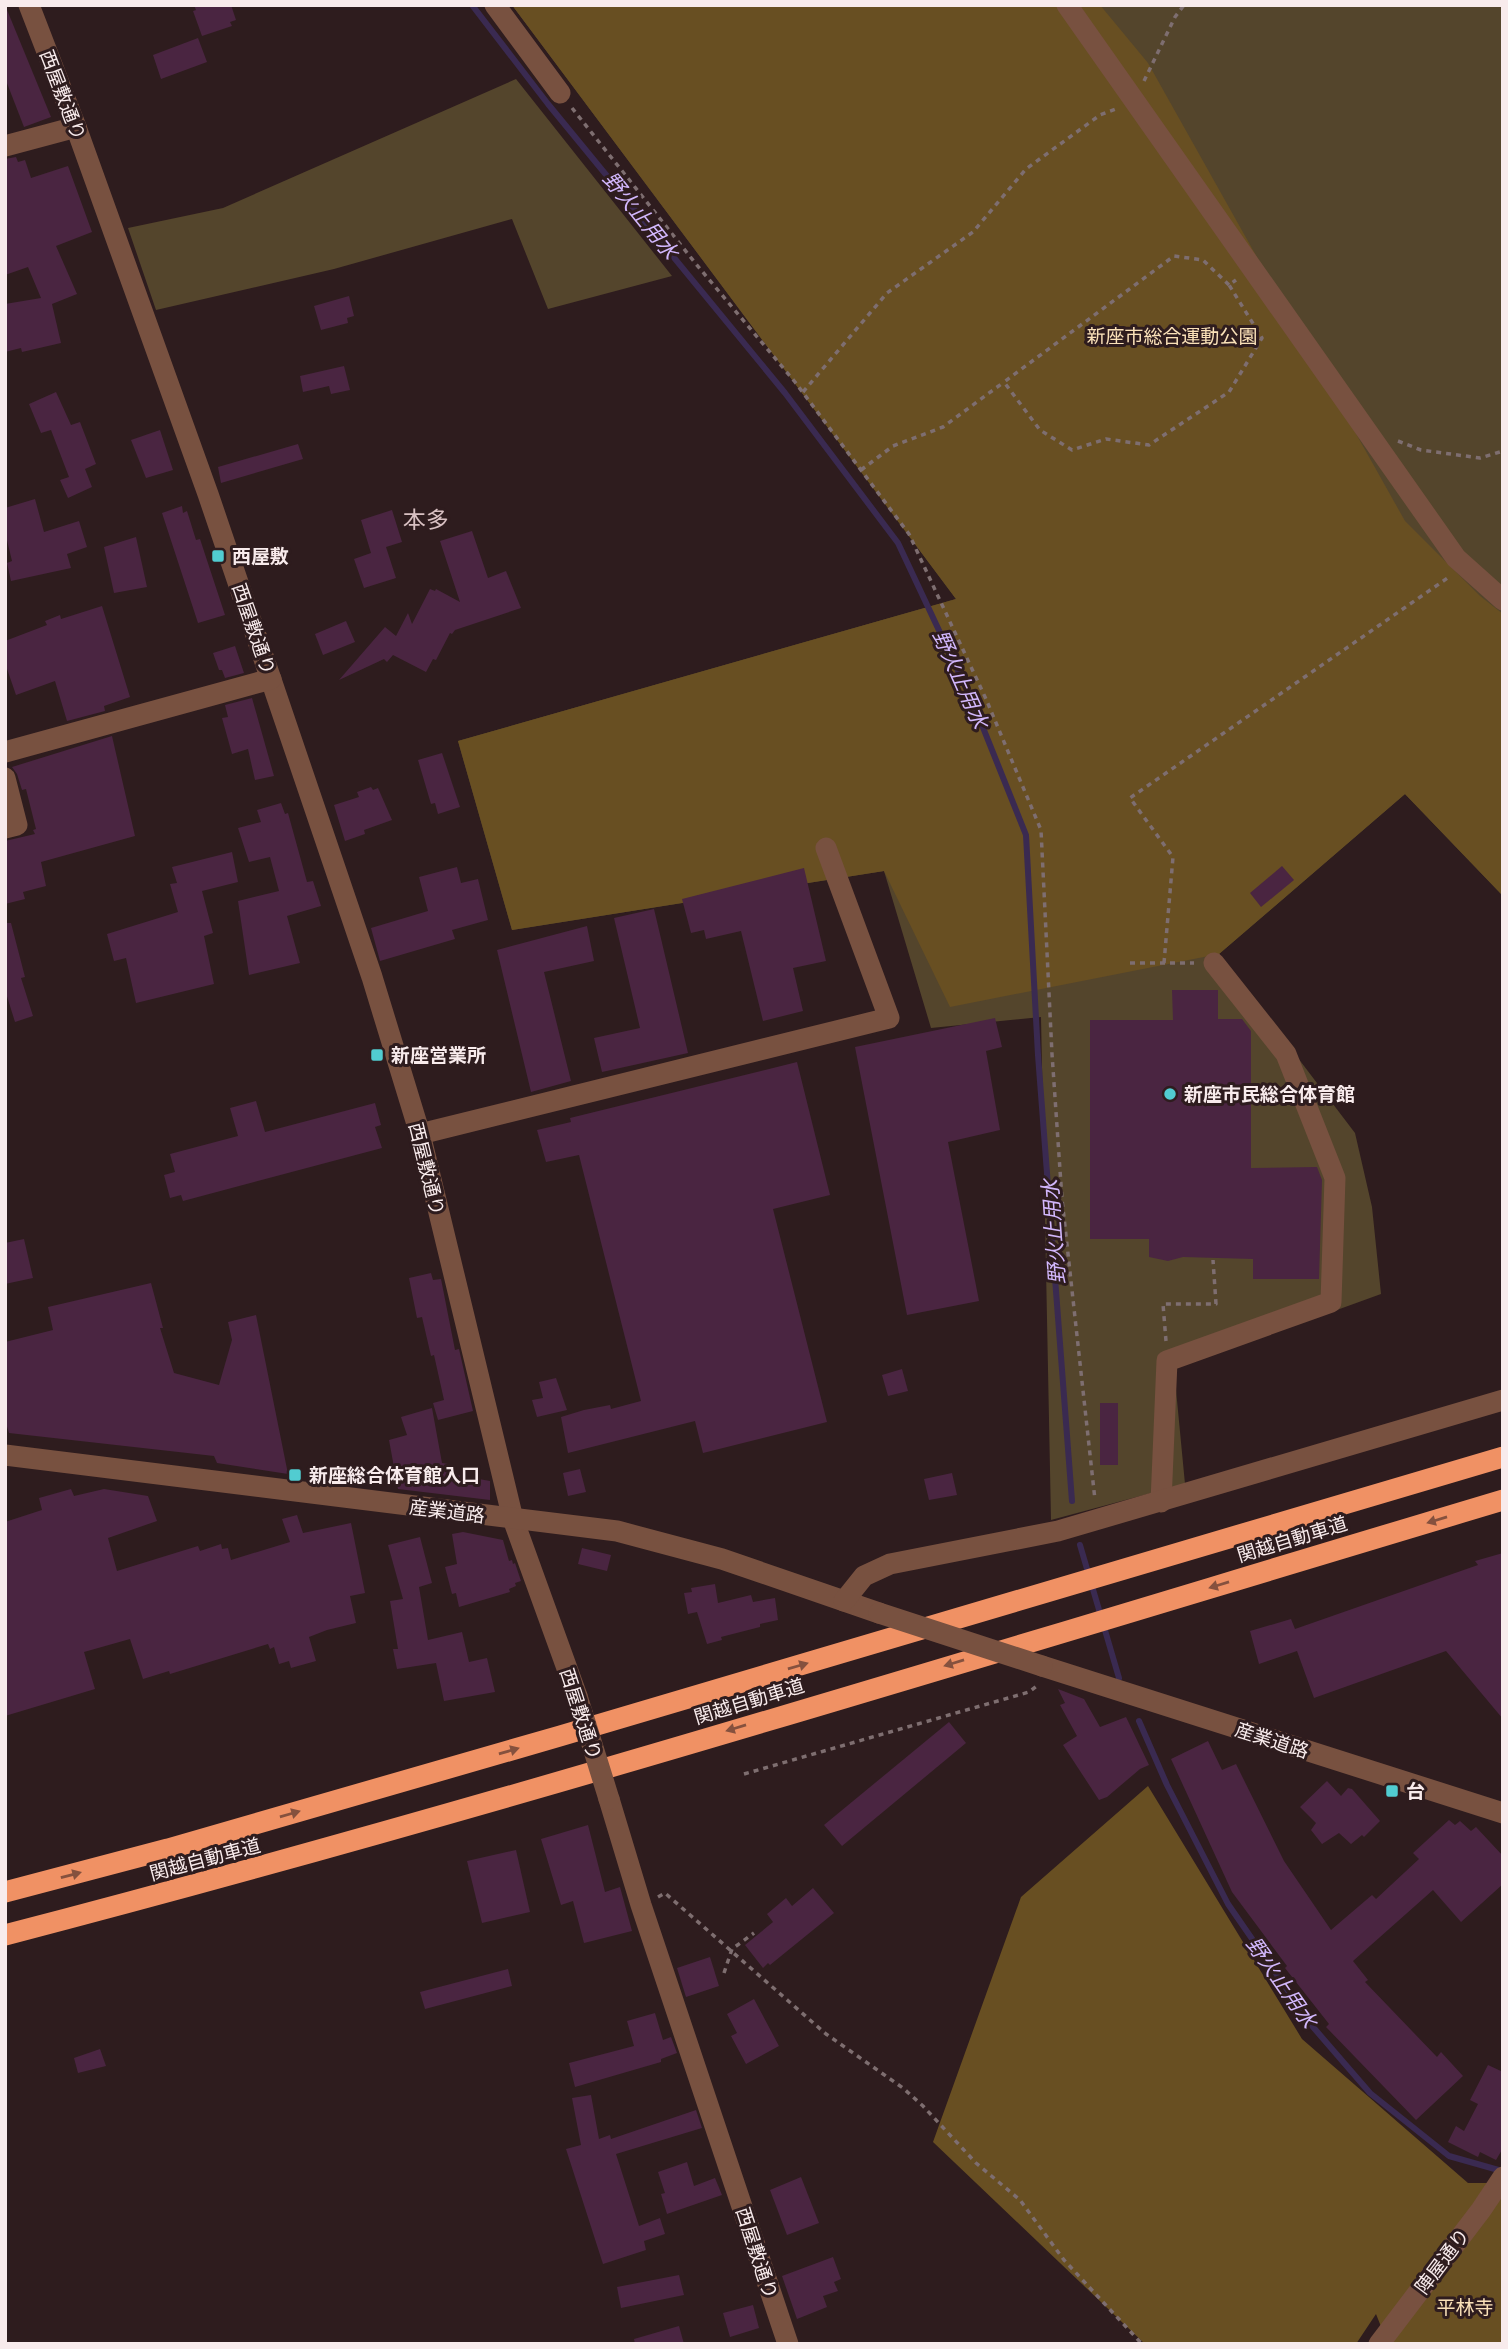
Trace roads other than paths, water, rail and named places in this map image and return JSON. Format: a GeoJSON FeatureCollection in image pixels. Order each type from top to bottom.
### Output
{"type":"FeatureCollection","features":[{"type":"Feature","properties":{"kind":"highway","name":"関越自動車道"},"geometry":{"type":"LineString","coordinates":[[5,1892],[168,1849],[547,1740],[1503,1457]]}},
{"type":"Feature","properties":{"kind":"highway","name":"関越自動車道"},"geometry":{"type":"LineString","coordinates":[[5,1935],[211,1882],[584,1774],[1503,1500]]}},
{"type":"Feature","properties":{"kind":"street","name":"西屋敷通り"},"geometry":{"type":"LineString","coordinates":[[29,5],[76,127],[208,494],[364,950],[420,1134],[513,1519],[577,1696],[641,1905],[788,2344]]}},
{"type":"Feature","properties":{"kind":"street"},"geometry":{"type":"LineString","coordinates":[[495,5],[560,93]]}},
{"type":"Feature","properties":{"kind":"street"},"geometry":{"type":"LineString","coordinates":[[1068,5],[1456,558],[1503,600]]}},
{"type":"Feature","properties":{"kind":"street"},"geometry":{"type":"LineString","coordinates":[[5,146],[76,127]]}},
{"type":"Feature","properties":{"kind":"street"},"geometry":{"type":"LineString","coordinates":[[5,752],[271,679]]}},
{"type":"Feature","properties":{"kind":"street"},"geometry":{"type":"LineString","coordinates":[[5,778],[17,825],[5,828]]}},
{"type":"Feature","properties":{"kind":"street"},"geometry":{"type":"LineString","coordinates":[[420,1134],[888,1018],[826,848]]}},
{"type":"Feature","properties":{"kind":"street"},"geometry":{"type":"LineString","coordinates":[[1161,1502],[1167,1361],[1331,1302],[1335,1178],[1286,1054],[1214,964]]}},
{"type":"Feature","properties":{"kind":"street"},"geometry":{"type":"LineString","coordinates":[[844,1601],[864,1576],[890,1564],[1058,1531],[1503,1400]]}},
{"type":"Feature","properties":{"kind":"street","name":"産業道路"},"geometry":{"type":"LineString","coordinates":[[5,1455],[617,1531],[679,1546],[879,1614],[1503,1813]]}},
{"type":"Feature","properties":{"kind":"street","name":"陣屋通り"},"geometry":{"type":"LineString","coordinates":[[1379,2344],[1503,2177]]}},
{"type":"Feature","properties":{"kind":"waterway","name":"野火止用水"},"geometry":{"type":"LineString","coordinates":[[472,5],[548,104],[785,393],[898,543],[974,705],[1026,835],[1038,1055],[1072,1501]]}},
{"type":"Feature","properties":{"kind":"waterway","name":"野火止用水"},"geometry":{"type":"LineString","coordinates":[[1080,1545],[1119,1678]]}},
{"type":"Feature","properties":{"kind":"waterway","name":"野火止用水"},"geometry":{"type":"LineString","coordinates":[[1139,1721],[1167,1785],[1228,1904],[1313,2027],[1370,2093],[1449,2156],[1502,2171]]}},
{"type":"Feature","properties":{"kind":"place","name":"西屋敷"},"geometry":{"type":"Point","coordinates":[218,556]}},
{"type":"Feature","properties":{"kind":"place","name":"新座営業所"},"geometry":{"type":"Point","coordinates":[377,1055]}},
{"type":"Feature","properties":{"kind":"place","name":"新座市民総合体育館"},"geometry":{"type":"Point","coordinates":[1170,1094]}},
{"type":"Feature","properties":{"kind":"place","name":"新座総合体育館入口"},"geometry":{"type":"Point","coordinates":[295,1475]}},
{"type":"Feature","properties":{"kind":"place","name":"台"},"geometry":{"type":"Point","coordinates":[1392,1791]}},
{"type":"Feature","properties":{"kind":"district","name":"本多"},"geometry":{"type":"Point","coordinates":[426,519]}},
{"type":"Feature","properties":{"kind":"park label","name":"新座市総合運動公園"},"geometry":{"type":"Point","coordinates":[1172,336]}},
{"type":"Feature","properties":{"kind":"park label","name":"平林寺"},"geometry":{"type":"Point","coordinates":[1465,2307]}}]}
